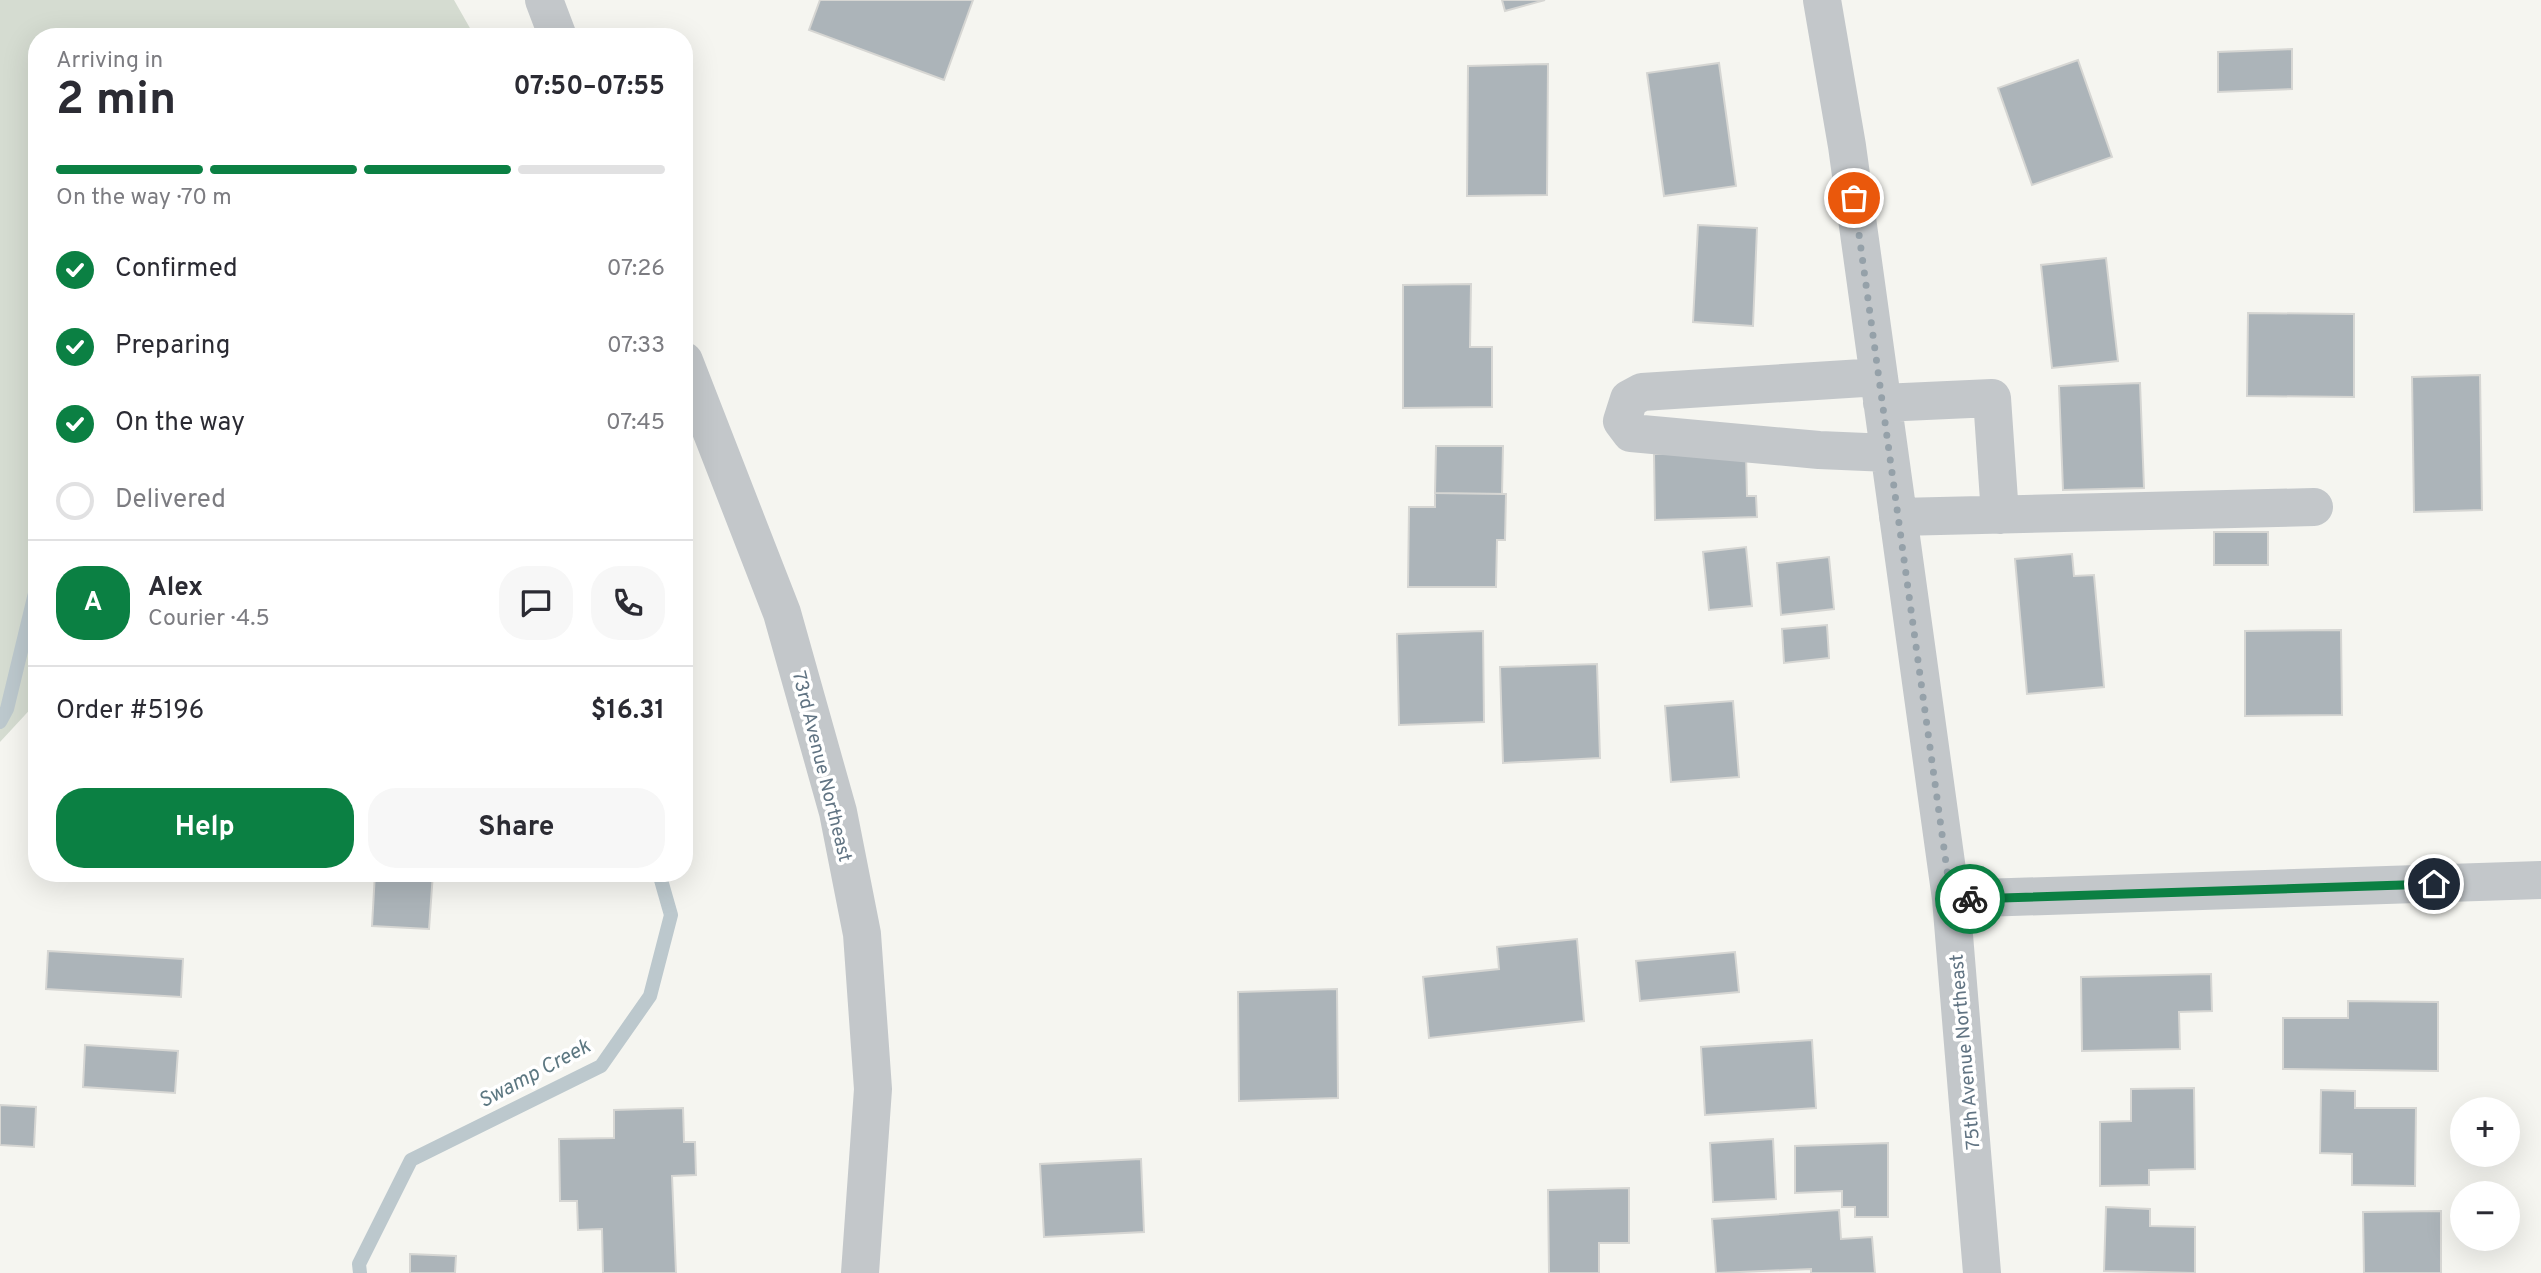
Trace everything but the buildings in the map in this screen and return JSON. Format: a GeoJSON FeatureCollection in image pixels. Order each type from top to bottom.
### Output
{"type":"FeatureCollection","features":[{"type":"Feature","properties":{"kind":"street"},"geometry":{"type":"LineString","coordinates":[[544,0],[555,28]]}},
{"type":"Feature","properties":{"kind":"street","name":"75th Avenue Northeast"},"geometry":{"type":"LineString","coordinates":[[1822,0],[1847,146],[1951,899],[1982,1273]]}},
{"type":"Feature","properties":{"kind":"street","name":"73rd Avenue Northeast"},"geometry":{"type":"LineString","coordinates":[[693,383],[785,619],[841,825],[862,934],[873,1089],[860,1273]]}},
{"type":"Feature","properties":{"kind":"street"},"geometry":{"type":"LineString","coordinates":[[1889,453],[1819,450],[1631,433],[1622,421],[1629,399],[1642,392],[1880,390],[1992,398],[2000,515]]}},
{"type":"Feature","properties":{"kind":"street"},"geometry":{"type":"LineString","coordinates":[[1898,517],[2315,507]]}},
{"type":"Feature","properties":{"kind":"street"},"geometry":{"type":"LineString","coordinates":[[1951,899],[2541,880]]}},
{"type":"Feature","properties":{"kind":"shaded area"},"geometry":{"type":"Polygon","coordinates":[[[0,0],[454,0],[470,28],[28,28],[28,712],[0,742],[0,0]]]}},
{"type":"Feature","properties":{"kind":"waterway","name":"Swamp Creek"},"geometry":{"type":"LineString","coordinates":[[0,722],[7,709],[28,622]]}},
{"type":"Feature","properties":{"kind":"waterway","name":"Swamp Creek"},"geometry":{"type":"LineString","coordinates":[[360,1273],[359,1264],[411,1160],[601,1066],[650,996],[671,915],[662,882]]}},
{"type":"Feature","properties":{"kind":"way so far"},"geometry":{"type":"LineString","coordinates":[[1854,198],[1951,899],[1970,899]]}},
{"type":"Feature","properties":{"kind":"route"},"geometry":{"type":"LineString","coordinates":[[1970,899],[2434,884]]}}]}
